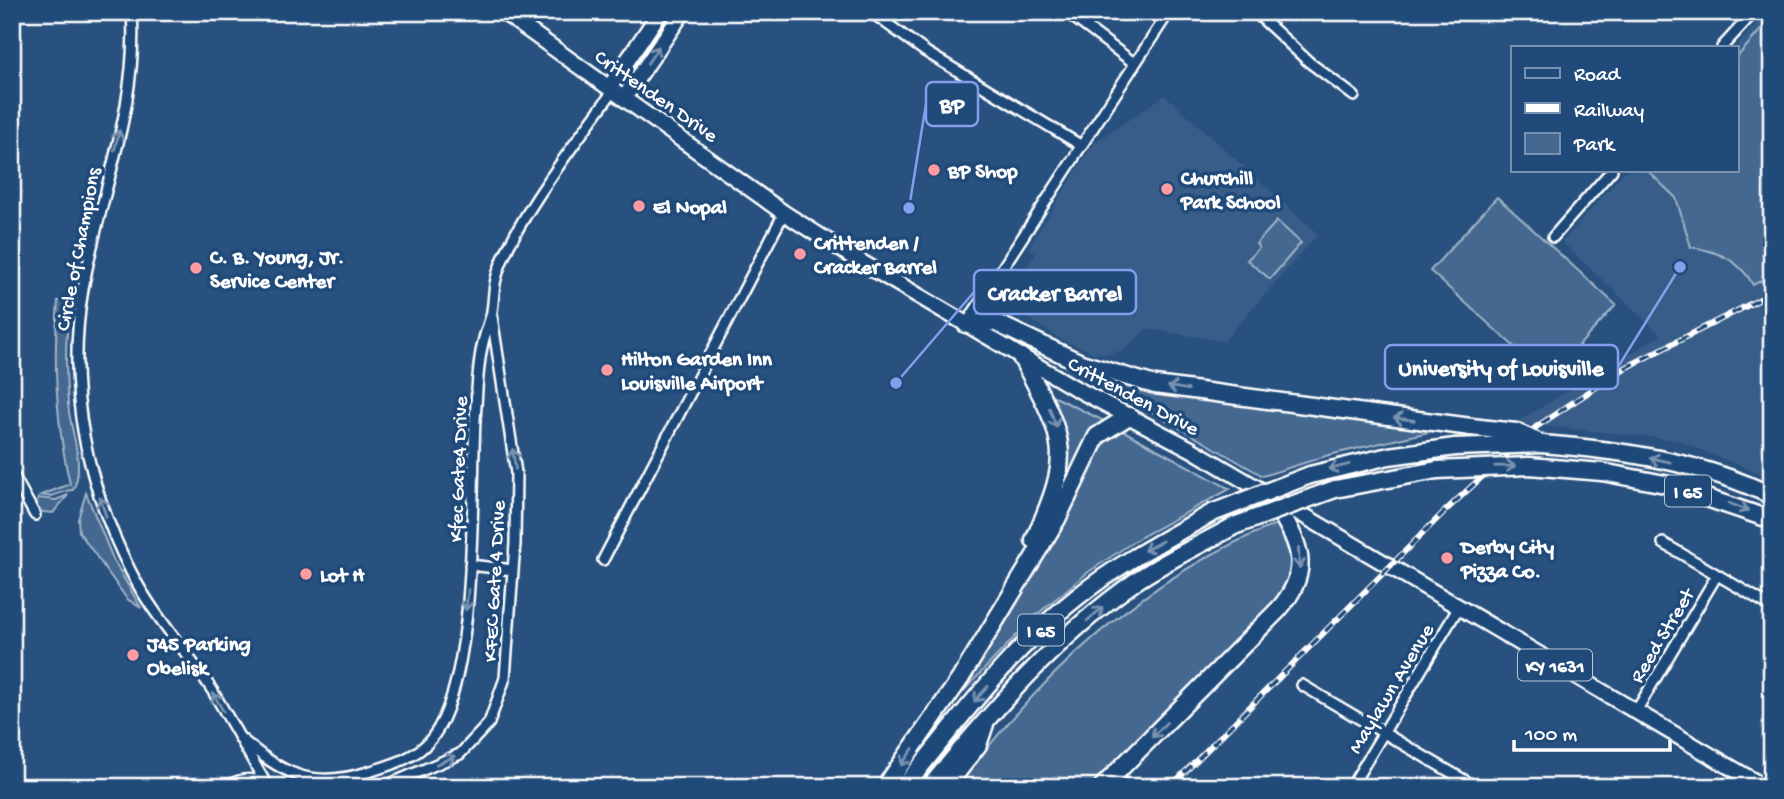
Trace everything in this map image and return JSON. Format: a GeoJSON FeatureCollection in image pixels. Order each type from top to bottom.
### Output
{"type":"FeatureCollection","features":[{"type":"Feature","properties":{"kind":"highway"},"geometry":{"type":"LineString","coordinates":[[965,324],[994,322],[1082,363],[1155,385],[1516,432],[1542,444]]}},
{"type":"Feature","properties":{"kind":"highway"},"geometry":{"type":"LineString","coordinates":[[1010,596],[1055,494],[1061,457],[1055,420],[1021,357]]}},
{"type":"Feature","properties":{"kind":"highway"},"geometry":{"type":"LineString","coordinates":[[885,787],[960,679],[1057,519],[1097,436],[1129,416]]}},
{"type":"Feature","properties":{"kind":"highway","name":"I 65"},"geometry":{"type":"LineString","coordinates":[[904,787],[1022,648],[1076,598],[1142,552],[1212,513],[1310,475],[1389,456],[1455,447],[1542,444],[1623,453],[1698,470],[1772,496]]}},
{"type":"Feature","properties":{"kind":"highway","name":"I 65"},"geometry":{"type":"LineString","coordinates":[[930,787],[969,738],[986,723],[1037,665],[1119,593],[1234,526],[1335,489],[1437,470],[1529,466],[1602,471],[1665,484],[1772,520]]}},
{"type":"Feature","properties":{"kind":"highway"},"geometry":{"type":"LineString","coordinates":[[1102,787],[1279,608],[1292,591],[1299,573],[1298,545],[1272,497]]}},
{"type":"Feature","properties":{"kind":"highway"},"geometry":{"type":"LineString","coordinates":[[946,787],[978,745],[986,723]]}},
{"type":"Feature","properties":{"kind":"main road","name":"Crittenden Drive"},"geometry":{"type":"LineString","coordinates":[[503,12],[784,213],[1021,357],[1272,497],[1764,787]]}},
{"type":"Feature","properties":{"kind":"main road"},"geometry":{"type":"LineString","coordinates":[[615,92],[660,12]]}},
{"type":"Feature","properties":{"kind":"main road"},"geometry":{"type":"LineString","coordinates":[[615,92],[683,12]]}},
{"type":"Feature","properties":{"kind":"street","name":"Circle of Champions"},"geometry":{"type":"LineString","coordinates":[[132,12],[131,75],[93,241],[79,319],[76,367],[80,417],[95,483],[107,520],[131,572],[211,689],[268,784]]}},
{"type":"Feature","properties":{"kind":"street"},"geometry":{"type":"LineString","coordinates":[[870,12],[1077,153]]}},
{"type":"Feature","properties":{"kind":"street"},"geometry":{"type":"LineString","coordinates":[[1066,12],[1134,63]]}},
{"type":"Feature","properties":{"kind":"street"},"geometry":{"type":"LineString","coordinates":[[965,324],[1169,12]]}},
{"type":"Feature","properties":{"kind":"street"},"geometry":{"type":"LineString","coordinates":[[1255,12],[1309,62],[1354,96]]}},
{"type":"Feature","properties":{"kind":"street"},"geometry":{"type":"LineString","coordinates":[[1723,46],[1754,12]]}},
{"type":"Feature","properties":{"kind":"street","name":"Kfec Gate4 Drive"},"geometry":{"type":"LineString","coordinates":[[239,737],[263,757],[302,778],[340,780],[413,755],[431,740],[447,709],[456,679],[470,565],[480,364],[492,314],[496,279],[511,244],[615,92]]}},
{"type":"Feature","properties":{"kind":"street"},"geometry":{"type":"LineString","coordinates":[[1553,237],[1610,172]]}},
{"type":"Feature","properties":{"kind":"street"},"geometry":{"type":"LineString","coordinates":[[603,560],[784,213]]}},
{"type":"Feature","properties":{"kind":"street","name":"KFEC Gate 4 Drive"},"geometry":{"type":"LineString","coordinates":[[383,787],[460,754],[489,723],[505,678],[513,570],[516,473],[492,314]]}},
{"type":"Feature","properties":{"kind":"street"},"geometry":{"type":"LineString","coordinates":[[12,473],[35,515]]}},
{"type":"Feature","properties":{"kind":"street"},"geometry":{"type":"LineString","coordinates":[[1663,543],[1772,607]]}},
{"type":"Feature","properties":{"kind":"street"},"geometry":{"type":"LineString","coordinates":[[470,565],[513,570]]}},
{"type":"Feature","properties":{"kind":"street","name":"Reed Street"},"geometry":{"type":"LineString","coordinates":[[1635,713],[1717,575]]}},
{"type":"Feature","properties":{"kind":"street","name":"Maylawn Avenue"},"geometry":{"type":"LineString","coordinates":[[1350,787],[1459,607]]}},
{"type":"Feature","properties":{"kind":"street"},"geometry":{"type":"LineString","coordinates":[[1302,685],[1475,787]]}},
{"type":"Feature","properties":{"kind":"street"},"geometry":{"type":"LineString","coordinates":[[226,787],[240,780],[268,784]]}},
{"type":"Feature","properties":{"kind":"shaded area"},"geometry":{"type":"Polygon","coordinates":[[[1767,12],[1772,12],[1772,478],[1676,440],[1515,423],[1661,335],[1562,242],[1624,172],[1738,172],[1737,46],[1767,12]]]}},
{"type":"Feature","properties":{"kind":"shaded area","name":"Churchill Park School"},"geometry":{"type":"Polygon","coordinates":[[[1165,95],[1318,234],[1224,341],[1147,329],[1124,350],[1108,354],[1095,353],[1062,340],[1004,302],[1036,254],[1029,247],[1093,144],[1165,95]]]}},
{"type":"Feature","properties":{"kind":"green space"},"geometry":{"type":"Polygon","coordinates":[[[1772,17],[1772,275],[1753,285],[1748,276],[1727,258],[1691,247],[1676,198],[1649,172],[1738,172],[1738,56],[1772,17]]]}},
{"type":"Feature","properties":{"kind":"green space"},"geometry":{"type":"Polygon","coordinates":[[[1497,197],[1616,305],[1549,378],[1430,271],[1497,197]]]}},
{"type":"Feature","properties":{"kind":"green space"},"geometry":{"type":"Polygon","coordinates":[[[1277,221],[1301,243],[1270,279],[1247,260],[1259,248],[1256,244],[1277,221]]]}},
{"type":"Feature","properties":{"kind":"green space"},"geometry":{"type":"Polygon","coordinates":[[[65,300],[70,305],[66,342],[67,392],[78,470],[73,490],[46,496],[41,495],[70,484],[59,415],[56,370],[58,301],[65,300]]]}},
{"type":"Feature","properties":{"kind":"green space"},"geometry":{"type":"Polygon","coordinates":[[[1091,371],[1429,429],[1429,432],[1329,455],[1263,476],[1098,381],[1089,375],[1091,371]]]}},
{"type":"Feature","properties":{"kind":"green space"},"geometry":{"type":"Polygon","coordinates":[[[1051,395],[1106,422],[1057,504],[1066,449],[1062,424],[1051,395]]]}},
{"type":"Feature","properties":{"kind":"green space"},"geometry":{"type":"Polygon","coordinates":[[[1118,428],[1230,489],[1139,538],[1087,573],[1034,617],[956,699],[1035,571],[1101,440],[1118,428]]]}},
{"type":"Feature","properties":{"kind":"green space"},"geometry":{"type":"Polygon","coordinates":[[[86,493],[113,559],[141,608],[127,599],[79,532],[78,519],[86,493]]]}},
{"type":"Feature","properties":{"kind":"green space"},"geometry":{"type":"Polygon","coordinates":[[[68,495],[53,513],[43,512],[36,507],[38,498],[56,500],[68,495]]]}},
{"type":"Feature","properties":{"kind":"green space"},"geometry":{"type":"Polygon","coordinates":[[[1279,523],[1283,527],[1295,564],[1286,592],[1095,787],[957,787],[1024,705],[1100,632],[1184,571],[1230,545],[1279,523]]]}},
{"type":"Feature","properties":{"kind":"railway"},"geometry":{"type":"LineString","coordinates":[[1170,787],[1445,511],[1536,427],[1625,368],[1772,293]]}},
{"type":"Feature","properties":{"kind":"place","name":"BP Shop"},"geometry":{"type":"Point","coordinates":[934,170]}},
{"type":"Feature","properties":{"kind":"place","name":"Churchill Park School"},"geometry":{"type":"Point","coordinates":[1167,189]}},
{"type":"Feature","properties":{"kind":"place","name":"El Nopal"},"geometry":{"type":"Point","coordinates":[639,206]}},
{"type":"Feature","properties":{"kind":"place","name":"BP"},"geometry":{"type":"Point","coordinates":[909,208]}},
{"type":"Feature","properties":{"kind":"place","name":"Crittenden / Cracker Barrel"},"geometry":{"type":"Point","coordinates":[800,254]}},
{"type":"Feature","properties":{"kind":"place","name":"University of Louisville"},"geometry":{"type":"Point","coordinates":[1680,267]}},
{"type":"Feature","properties":{"kind":"place","name":"C. B. Young, Jr. Service Center"},"geometry":{"type":"Point","coordinates":[196,268]}},
{"type":"Feature","properties":{"kind":"place","name":"Hilton Garden Inn Louisville Airport"},"geometry":{"type":"Point","coordinates":[607,370]}},
{"type":"Feature","properties":{"kind":"place","name":"Cracker Barrel"},"geometry":{"type":"Point","coordinates":[896,383]}},
{"type":"Feature","properties":{"kind":"place","name":"Derby City Pizza Co."},"geometry":{"type":"Point","coordinates":[1447,558]}},
{"type":"Feature","properties":{"kind":"place","name":"Lot H"},"geometry":{"type":"Point","coordinates":[306,574]}},
{"type":"Feature","properties":{"kind":"place","name":"J45 Parking Obelisk"},"geometry":{"type":"Point","coordinates":[133,655]}}]}
